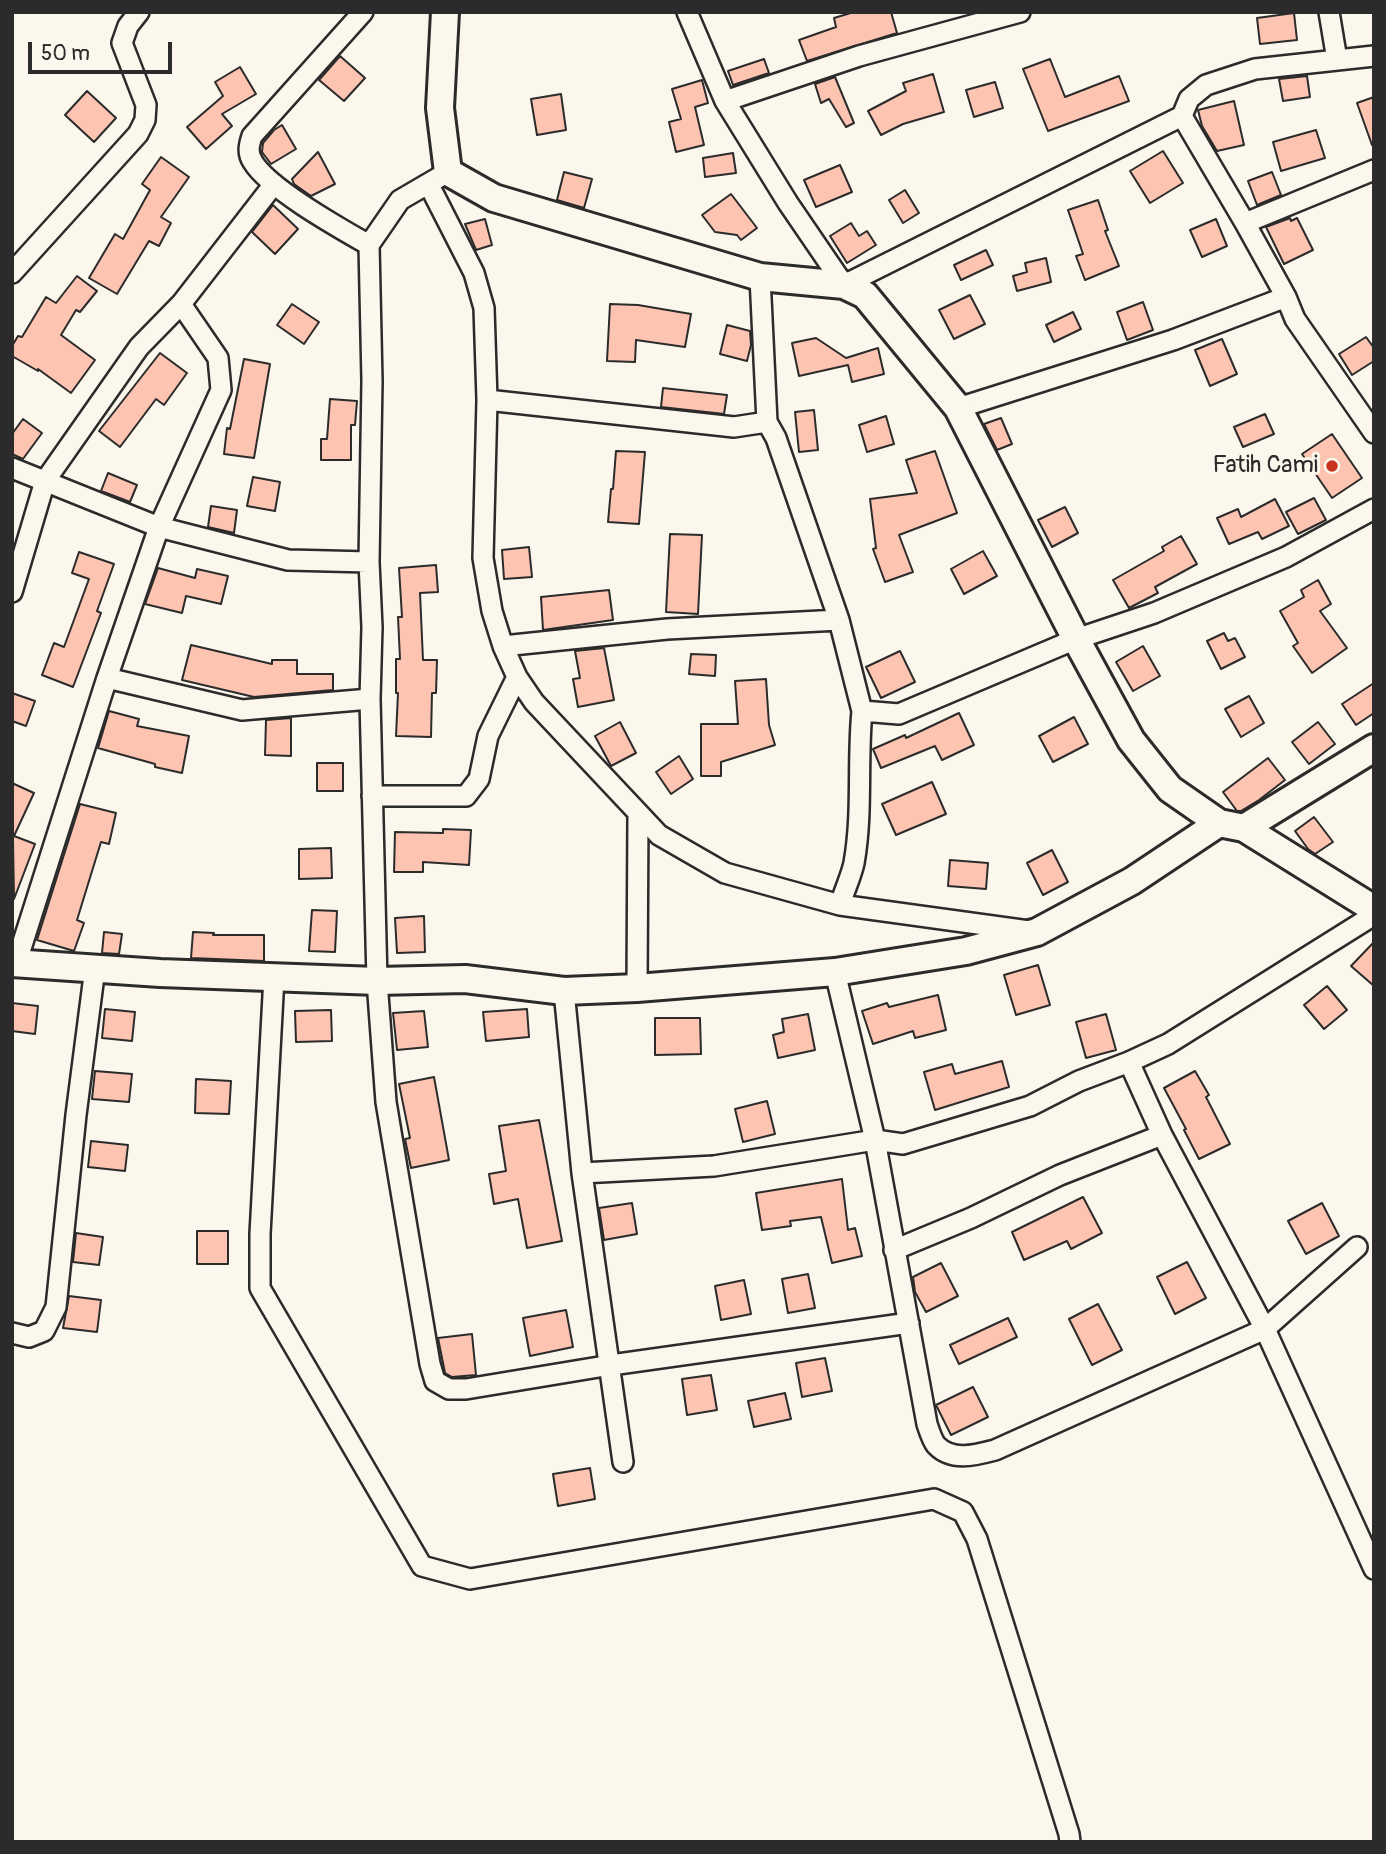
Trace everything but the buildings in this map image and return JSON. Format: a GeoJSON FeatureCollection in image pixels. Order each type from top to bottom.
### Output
{"type":"FeatureCollection","features":[{"type":"Feature","properties":{"kind":"street"},"geometry":{"type":"LineString","coordinates":[[12,273],[138,134],[145,120],[146,105],[122,43],[128,26],[139,12]]}},
{"type":"Feature","properties":{"kind":"street"},"geometry":{"type":"LineString","coordinates":[[363,12],[252,136],[248,149],[253,162],[274,184],[369,245]]}},
{"type":"Feature","properties":{"kind":"street"},"geometry":{"type":"LineString","coordinates":[[445,12],[438,178],[474,272],[484,309],[487,400],[482,558],[492,611],[503,646],[517,677],[534,702],[659,835],[725,873],[840,905],[1037,932]]}},
{"type":"Feature","properties":{"kind":"street"},"geometry":{"type":"LineString","coordinates":[[687,12],[725,101],[788,203],[844,285]]}},
{"type":"Feature","properties":{"kind":"street"},"geometry":{"type":"LineString","coordinates":[[725,101],[859,56],[1020,12]]}},
{"type":"Feature","properties":{"kind":"street"},"geometry":{"type":"LineString","coordinates":[[1329,12],[1337,60]]}},
{"type":"Feature","properties":{"kind":"street"},"geometry":{"type":"LineString","coordinates":[[844,285],[1182,116],[1189,99],[1206,85],[1255,69],[1374,56]]}},
{"type":"Feature","properties":{"kind":"street"},"geometry":{"type":"LineString","coordinates":[[1182,116],[1245,223],[1286,297],[1295,319],[1374,433]]}},
{"type":"Feature","properties":{"kind":"street"},"geometry":{"type":"LineString","coordinates":[[1245,223],[1374,170]]}},
{"type":"Feature","properties":{"kind":"street"},"geometry":{"type":"LineString","coordinates":[[909,1323],[611,1365],[466,1389],[449,1389],[435,1381],[386,1102],[377,981],[370,699],[372,381],[369,245],[400,200],[438,178],[494,198],[760,277],[844,285],[865,295],[958,408],[1076,639],[1131,740],[1170,789],[1374,909]]}},
{"type":"Feature","properties":{"kind":"street"},"geometry":{"type":"LineString","coordinates":[[12,592],[45,481],[139,347],[181,304],[274,184]]}},
{"type":"Feature","properties":{"kind":"street"},"geometry":{"type":"LineString","coordinates":[[760,277],[767,422],[776,438],[839,620],[862,711],[858,748],[859,811],[853,865],[840,905]]}},
{"type":"Feature","properties":{"kind":"street"},"geometry":{"type":"LineString","coordinates":[[958,408],[1173,340],[1286,297]]}},
{"type":"Feature","properties":{"kind":"street"},"geometry":{"type":"LineString","coordinates":[[181,304],[218,358],[221,390],[159,527],[14,964],[377,981],[465,979],[564,991],[637,988],[835,972],[966,951],[1037,932],[1374,748]]}},
{"type":"Feature","properties":{"kind":"street"},"geometry":{"type":"LineString","coordinates":[[487,400],[734,427],[767,422]]}},
{"type":"Feature","properties":{"kind":"street"},"geometry":{"type":"LineString","coordinates":[[12,468],[159,527],[289,560],[369,562]]}},
{"type":"Feature","properties":{"kind":"street"},"geometry":{"type":"LineString","coordinates":[[862,711],[899,714],[1076,639],[1154,613],[1286,557],[1374,509]]}},
{"type":"Feature","properties":{"kind":"street"},"geometry":{"type":"LineString","coordinates":[[503,646],[667,629],[839,620]]}},
{"type":"Feature","properties":{"kind":"street"},"geometry":{"type":"LineString","coordinates":[[372,796],[466,796],[479,779],[488,736],[517,677]]}},
{"type":"Feature","properties":{"kind":"street"},"geometry":{"type":"LineString","coordinates":[[107,678],[242,710],[370,699]]}},
{"type":"Feature","properties":{"kind":"street"},"geometry":{"type":"LineString","coordinates":[[637,988],[638,814]]}},
{"type":"Feature","properties":{"kind":"street"},"geometry":{"type":"LineString","coordinates":[[582,1173],[714,1166],[875,1140],[903,1144],[1030,1106],[1079,1081],[1168,1044],[1374,915]]}},
{"type":"Feature","properties":{"kind":"street"},"geometry":{"type":"LineString","coordinates":[[12,1334],[29,1337],[44,1331],[56,1307],[95,968]]}},
{"type":"Feature","properties":{"kind":"street"},"geometry":{"type":"LineString","coordinates":[[835,972],[875,1140],[927,1424],[936,1444],[949,1453],[968,1458],[995,1450],[1265,1329],[1357,1247]]}},
{"type":"Feature","properties":{"kind":"street"},"geometry":{"type":"LineString","coordinates":[[274,977],[260,1234],[260,1288],[422,1566],[470,1578],[934,1499],[963,1512],[977,1539],[1070,1842]]}},
{"type":"Feature","properties":{"kind":"street"},"geometry":{"type":"LineString","coordinates":[[564,991],[582,1173],[624,1462]]}},
{"type":"Feature","properties":{"kind":"street"},"geometry":{"type":"LineString","coordinates":[[1129,1062],[1162,1135],[1265,1329],[1374,1569]]}},
{"type":"Feature","properties":{"kind":"street"},"geometry":{"type":"LineString","coordinates":[[894,1250],[971,1218],[1060,1175],[1162,1135]]}},
{"type":"Feature","properties":{"kind":"place","name":"Fatih Cami"},"geometry":{"type":"Point","coordinates":[1332,466]}}]}
